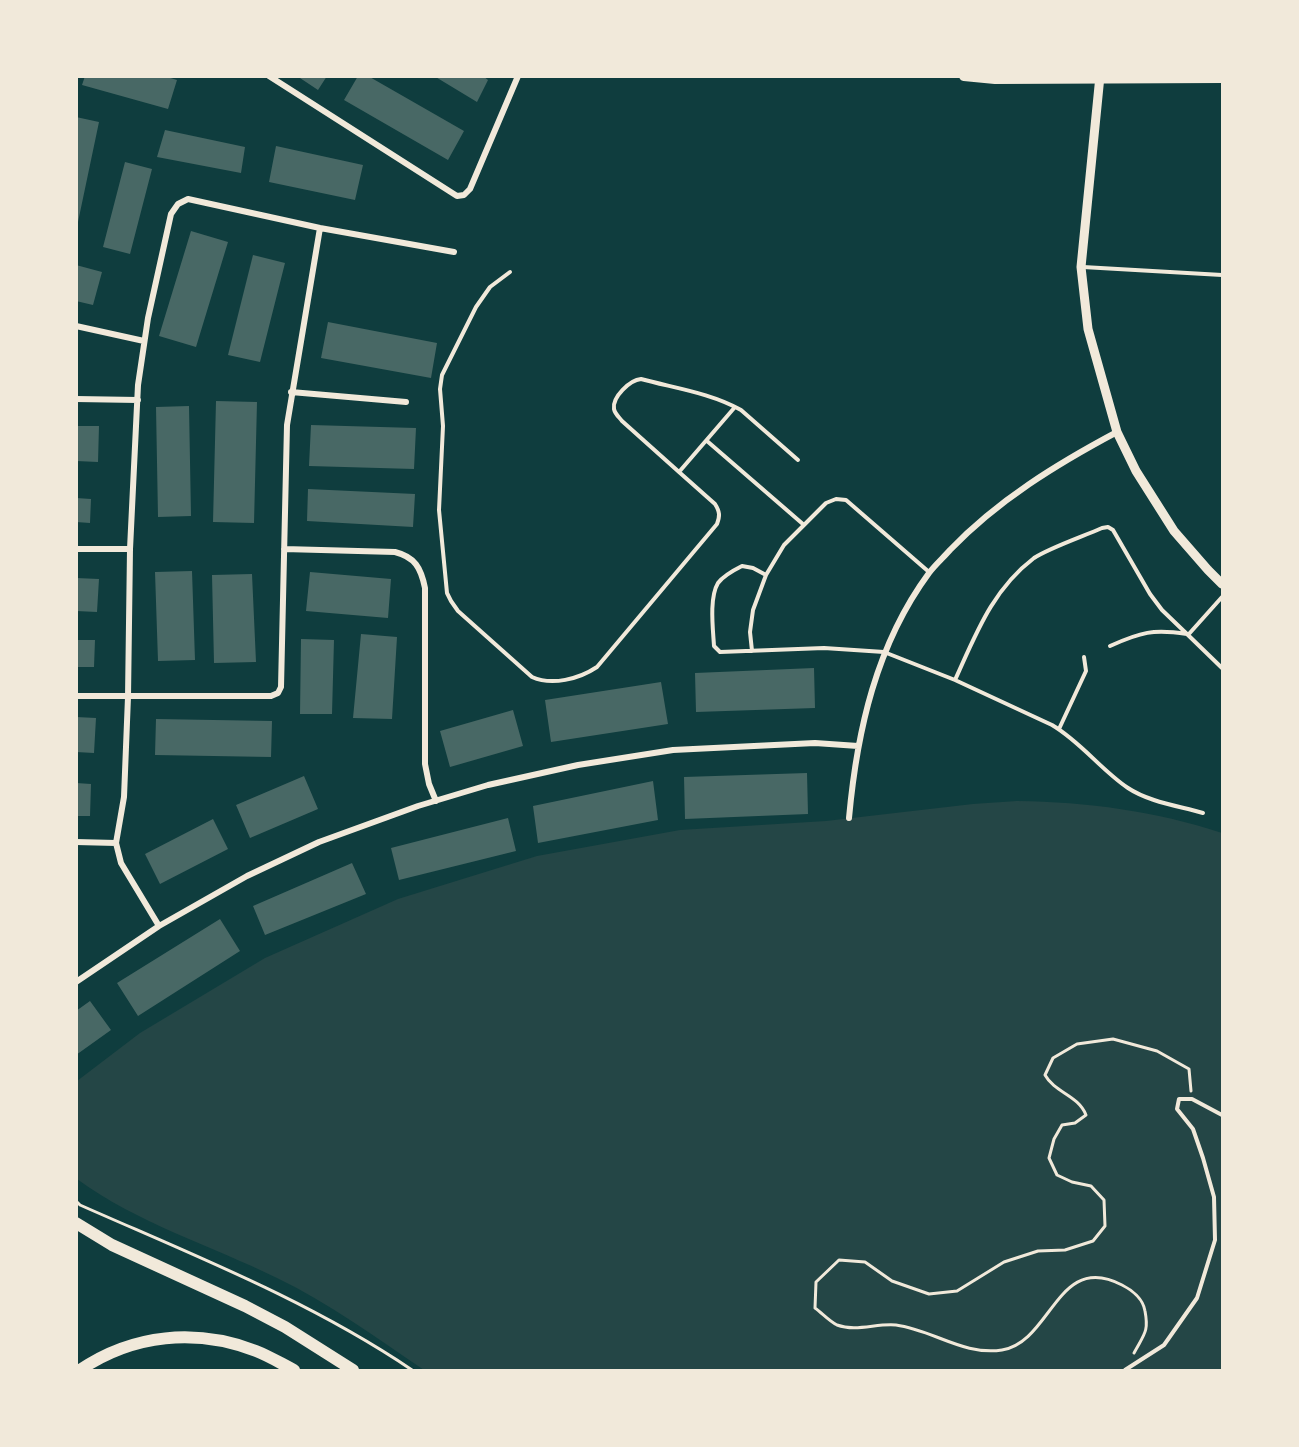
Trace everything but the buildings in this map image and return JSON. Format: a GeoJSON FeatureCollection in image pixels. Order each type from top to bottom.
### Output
{"type":"FeatureCollection","features":[{"type":"Feature","properties":{"kind":"main road"},"geometry":{"type":"LineString","coordinates":[[964,76],[995,79],[1222,78]]}},
{"type":"Feature","properties":{"kind":"main road"},"geometry":{"type":"LineString","coordinates":[[76,1223],[112,1245],[275,1321],[353,1371]]}},
{"type":"Feature","properties":{"kind":"main road"},"geometry":{"type":"LineString","coordinates":[[80,1371],[125,1346],[160,1339],[199,1337],[229,1342],[258,1352],[294,1371]]}},
{"type":"Feature","properties":{"kind":"street"},"geometry":{"type":"LineString","coordinates":[[269,76],[457,196],[464,195],[470,189],[518,76]]}},
{"type":"Feature","properties":{"kind":"street"},"geometry":{"type":"LineString","coordinates":[[1100,77],[1081,267],[1088,329],[1117,432],[1136,471],[1174,531],[1222,584]]}},
{"type":"Feature","properties":{"kind":"street"},"geometry":{"type":"LineString","coordinates":[[159,926],[121,863],[116,843],[124,797],[130,549],[138,400],[144,341],[171,214],[178,204],[188,199],[320,228],[454,252]]}},
{"type":"Feature","properties":{"kind":"street"},"geometry":{"type":"LineString","coordinates":[[76,696],[271,696],[278,693],[281,687],[287,425],[320,228]]}},
{"type":"Feature","properties":{"kind":"street"},"geometry":{"type":"LineString","coordinates":[[76,326],[144,341]]}},
{"type":"Feature","properties":{"kind":"street"},"geometry":{"type":"LineString","coordinates":[[291,392],[406,402]]}},
{"type":"Feature","properties":{"kind":"street"},"geometry":{"type":"LineString","coordinates":[[76,399],[138,400]]}},
{"type":"Feature","properties":{"kind":"street"},"geometry":{"type":"LineString","coordinates":[[849,818],[858,746],[871,688],[884,652],[907,607],[929,572],[962,538],[1004,502],[1066,459],[1117,432]]}},
{"type":"Feature","properties":{"kind":"street"},"geometry":{"type":"LineString","coordinates":[[76,549],[130,549]]}},
{"type":"Feature","properties":{"kind":"street"},"geometry":{"type":"LineString","coordinates":[[284,549],[395,552],[406,555],[416,562],[423,574],[425,588],[425,764],[429,784],[436,801]]}},
{"type":"Feature","properties":{"kind":"street"},"geometry":{"type":"LineString","coordinates":[[76,982],[159,926],[247,876],[319,842],[488,785],[578,765],[672,750],[815,742],[858,746]]}},
{"type":"Feature","properties":{"kind":"street"},"geometry":{"type":"LineString","coordinates":[[76,842],[116,843]]}},
{"type":"Feature","properties":{"kind":"lane"},"geometry":{"type":"LineString","coordinates":[[1081,267],[1222,275]]}},
{"type":"Feature","properties":{"kind":"lane"},"geometry":{"type":"LineString","coordinates":[[510,272],[490,287],[476,307],[442,375],[440,389],[443,426],[439,510],[447,593],[450,601],[532,677],[542,682],[549,682],[579,676],[597,667],[717,524],[720,516],[715,504],[616,414],[613,408],[614,402],[628,384],[641,379],[716,399],[735,407],[798,460]]}},
{"type":"Feature","properties":{"kind":"lane"},"geometry":{"type":"LineString","coordinates":[[679,472],[735,407]]}},
{"type":"Feature","properties":{"kind":"lane"},"geometry":{"type":"LineString","coordinates":[[707,441],[804,525]]}},
{"type":"Feature","properties":{"kind":"lane"},"geometry":{"type":"LineString","coordinates":[[752,651],[750,632],[753,610],[766,575],[784,545],[826,503],[836,499],[846,500],[929,572]]}},
{"type":"Feature","properties":{"kind":"lane"},"geometry":{"type":"LineString","coordinates":[[955,680],[990,606],[1012,579],[1036,557],[1108,527],[1113,530],[1150,594],[1162,610],[1222,668]]}},
{"type":"Feature","properties":{"kind":"lane"},"geometry":{"type":"LineString","coordinates":[[766,575],[753,568],[742,566],[729,573],[718,584],[713,605],[714,646],[720,652],[824,648],[884,652],[955,680],[1059,729],[1128,788],[1145,797],[1203,813]]}},
{"type":"Feature","properties":{"kind":"lane"},"geometry":{"type":"LineString","coordinates":[[1188,635],[1222,597]]}},
{"type":"Feature","properties":{"kind":"lane"},"geometry":{"type":"LineString","coordinates":[[1110,646],[1135,635],[1160,630],[1188,635]]}},
{"type":"Feature","properties":{"kind":"lane"},"geometry":{"type":"LineString","coordinates":[[1059,729],[1086,671],[1083,657]]}},
{"type":"Feature","properties":{"kind":"lane"},"geometry":{"type":"LineString","coordinates":[[1125,1371],[1164,1345],[1197,1298],[1215,1240],[1214,1197],[1192,1129],[1177,1109],[1179,1099],[1192,1099],[1222,1114]]}},
{"type":"Feature","properties":{"kind":"path"},"geometry":{"type":"LineString","coordinates":[[1129,1362],[1148,1327],[1144,1304],[1130,1289],[1111,1279],[1084,1278],[1063,1292],[1028,1338],[1004,1350],[978,1351],[929,1333],[895,1325],[868,1328],[837,1325],[815,1308],[816,1282],[839,1260],[865,1262],[892,1281],[929,1294],[957,1291],[1004,1262],[1038,1251],[1065,1250],[1093,1240],[1105,1226],[1104,1200],[1091,1186],[1072,1182],[1057,1175],[1049,1158],[1054,1139],[1062,1125],[1075,1123],[1086,1115],[1083,1107],[1070,1095],[1050,1085],[1045,1075],[1053,1059],[1077,1044],[1113,1039],[1157,1051],[1189,1069],[1192,1099]]}},
{"type":"Feature","properties":{"kind":"path"},"geometry":{"type":"LineString","coordinates":[[76,1201],[80,1205],[280,1294],[412,1371]]}},
{"type":"Feature","properties":{"kind":"shaded area"},"geometry":{"type":"Polygon","coordinates":[[[1017,801],[1070,803],[1121,809],[1172,819],[1222,833],[1222,1370],[424,1370],[315,1298],[252,1266],[149,1221],[100,1195],[77,1179],[77,1081],[140,1033],[265,958],[398,899],[537,856],[680,830],[826,821],[1017,801]]]}}]}
